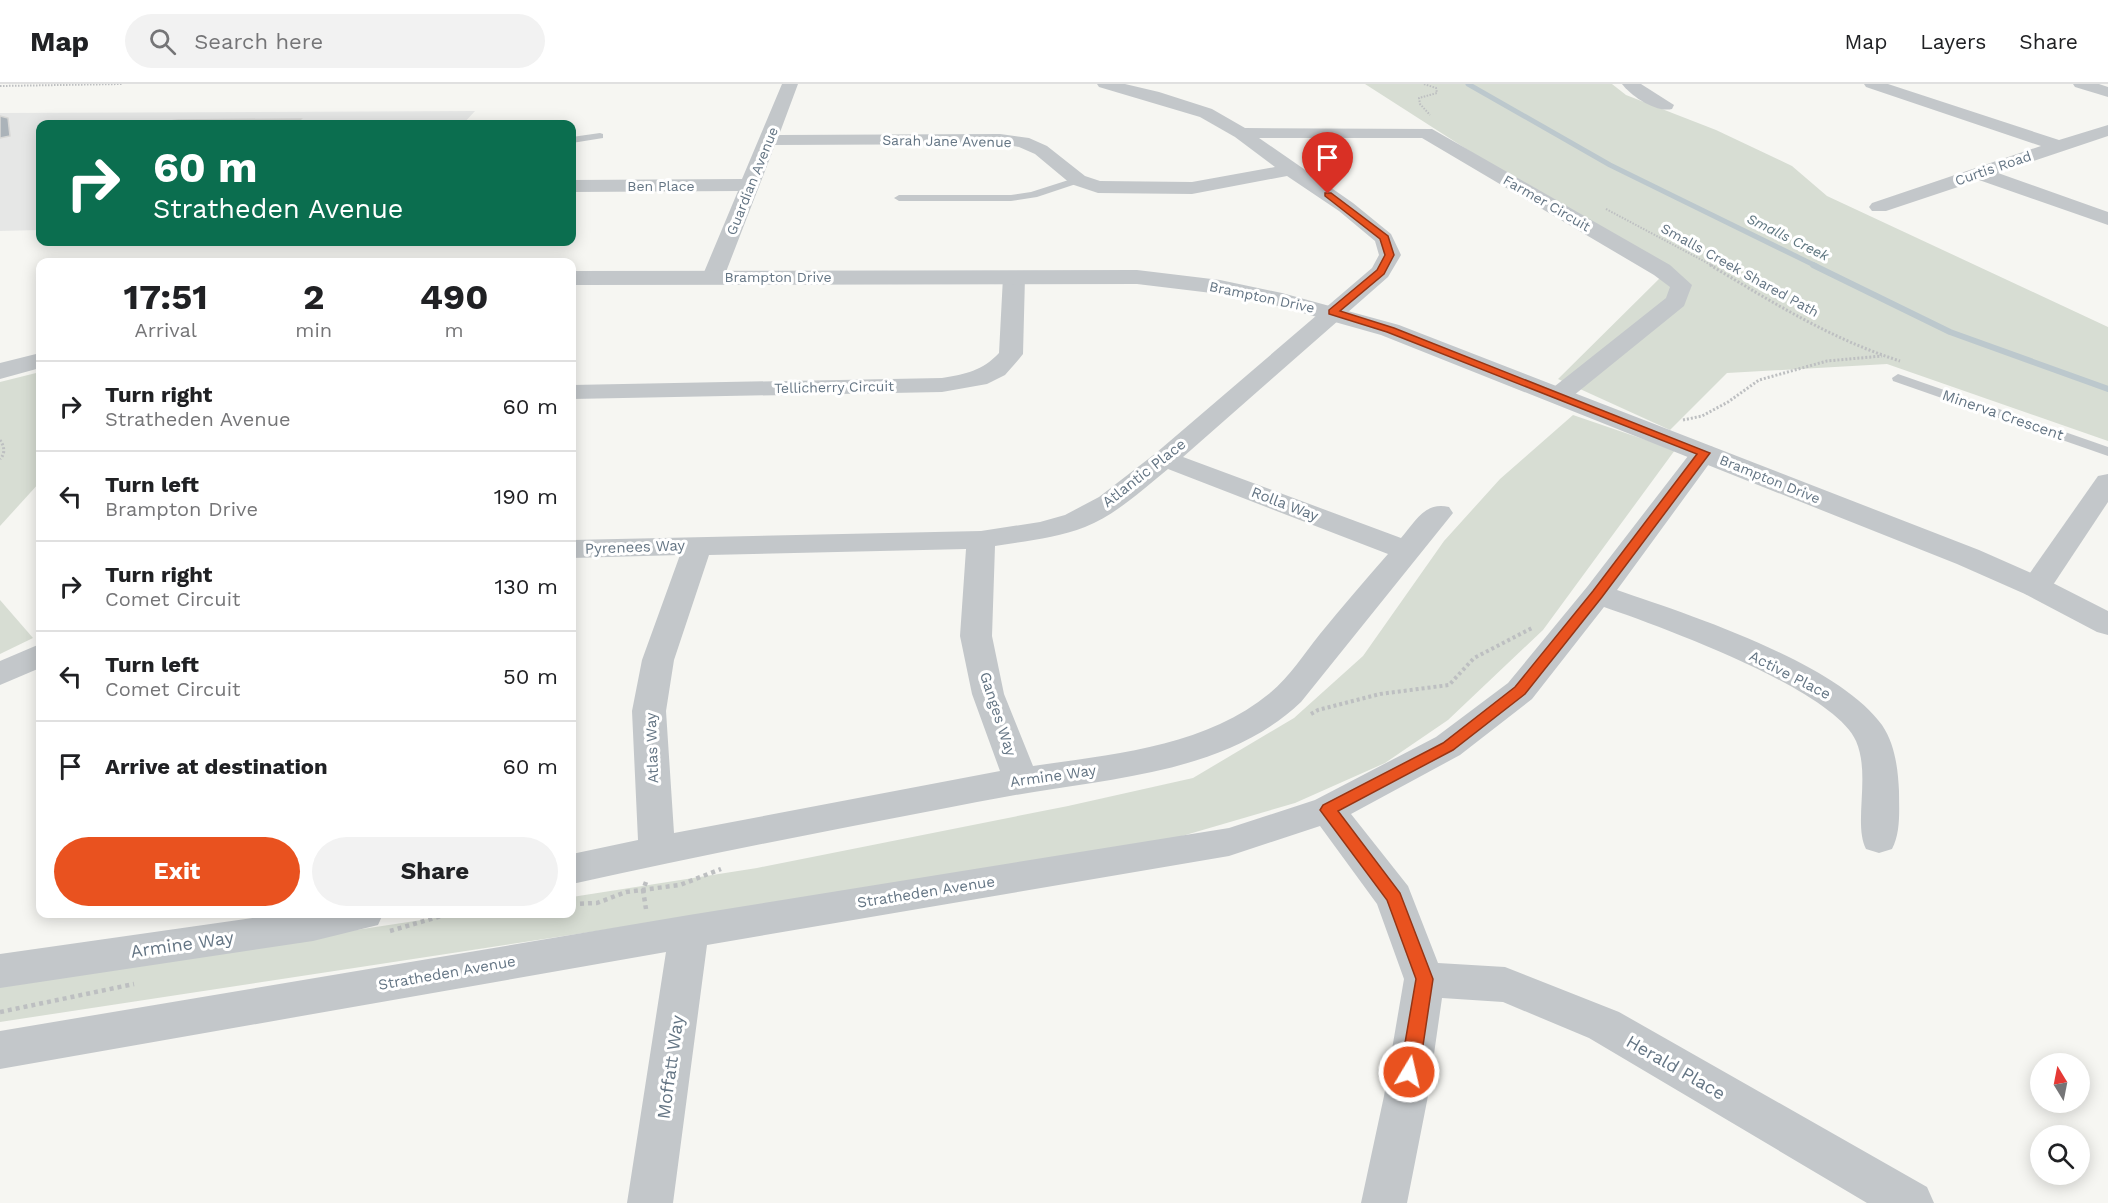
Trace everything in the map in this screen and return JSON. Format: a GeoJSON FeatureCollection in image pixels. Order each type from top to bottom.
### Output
{"type":"FeatureCollection","features":[{"type":"Feature","properties":{"kind":"street","name":"Guardian Avenue"},"geometry":{"type":"LineString","coordinates":[[713,278],[790,84]]}},
{"type":"Feature","properties":{"kind":"street","name":"Atlantic Place"},"geometry":{"type":"LineString","coordinates":[[698,545],[981,540],[1042,530],[1075,521],[1109,503],[1165,459],[1380,272],[1390,255],[1384,238],[1346,207],[1290,170],[1241,133],[1206,113],[1105,84]]}},
{"type":"Feature","properties":{"kind":"street"},"geometry":{"type":"LineString","coordinates":[[1153,96],[1179,84]]}},
{"type":"Feature","properties":{"kind":"street"},"geometry":{"type":"LineString","coordinates":[[1630,84],[1666,105]]}},
{"type":"Feature","properties":{"kind":"street"},"geometry":{"type":"LineString","coordinates":[[1872,84],[2058,146]]}},
{"type":"Feature","properties":{"kind":"street"},"geometry":{"type":"LineString","coordinates":[[2081,84],[2108,92]]}},
{"type":"Feature","properties":{"kind":"street","name":"Curtis Road"},"geometry":{"type":"LineString","coordinates":[[1879,207],[2108,130]]}},
{"type":"Feature","properties":{"kind":"street","name":"Farmer Circuit"},"geometry":{"type":"LineString","coordinates":[[1241,133],[1426,133],[1662,270],[1681,285],[1676,301],[1559,395]]}},
{"type":"Feature","properties":{"kind":"street","name":"Sarah Jane Avenue"},"geometry":{"type":"LineString","coordinates":[[768,140],[1000,140],[1023,142],[1041,150],[1078,180],[1107,187],[1192,188],[1290,170]]}},
{"type":"Feature","properties":{"kind":"street"},"geometry":{"type":"LineString","coordinates":[[1978,173],[2108,219]]}},
{"type":"Feature","properties":{"kind":"street","name":"Ben Place"},"geometry":{"type":"LineString","coordinates":[[576,186],[751,185]]}},
{"type":"Feature","properties":{"kind":"street","name":"Brampton Drive"},"geometry":{"type":"LineString","coordinates":[[576,278],[1137,276],[1178,280],[1282,300],[1332,312],[1390,330],[1559,395],[2036,587],[2108,624]]}},
{"type":"Feature","properties":{"kind":"street","name":"Tellicherry Circuit"},"geometry":{"type":"LineString","coordinates":[[576,392],[942,385],[978,379],[996,370],[1011,354],[1014,277]]}},
{"type":"Feature","properties":{"kind":"street"},"geometry":{"type":"LineString","coordinates":[[0,371],[36,361]]}},
{"type":"Feature","properties":{"kind":"street","name":"Stratheden Avenue"},"geometry":{"type":"LineString","coordinates":[[0,1050],[670,934],[1228,842],[1328,810],[1448,746],[1520,691],[1598,594],[1704,453]]}},
{"type":"Feature","properties":{"kind":"street","name":"Rolla Way"},"geometry":{"type":"LineString","coordinates":[[1165,459],[1405,550]]}},
{"type":"Feature","properties":{"kind":"street"},"geometry":{"type":"LineString","coordinates":[[2036,587],[2108,482]]}},
{"type":"Feature","properties":{"kind":"street","name":"Armine Way"},"geometry":{"type":"LineString","coordinates":[[576,868],[657,850],[1021,780],[1128,766],[1185,752],[1236,732],[1276,706],[1309,670],[1405,550],[1439,513]]}},
{"type":"Feature","properties":{"kind":"street","name":"Ganges Way"},"geometry":{"type":"LineString","coordinates":[[981,540],[976,636],[988,694],[1021,780]]}},
{"type":"Feature","properties":{"kind":"street","name":"Pyrenees Way"},"geometry":{"type":"LineString","coordinates":[[576,549],[698,545]]}},
{"type":"Feature","properties":{"kind":"street","name":"Atlas Way"},"geometry":{"type":"LineString","coordinates":[[657,850],[649,711],[658,660],[698,545]]}},
{"type":"Feature","properties":{"kind":"street","name":"Active Place"},"geometry":{"type":"LineString","coordinates":[[1598,594],[1669,618],[1782,668],[1842,702],[1870,733],[1880,763],[1879,839]]}},
{"type":"Feature","properties":{"kind":"street"},"geometry":{"type":"LineString","coordinates":[[0,674],[36,657]]}},
{"type":"Feature","properties":{"kind":"street"},"geometry":{"type":"LineString","coordinates":[[1328,810],[1394,897],[1424,979],[1406,1095],[1384,1203]]}},
{"type":"Feature","properties":{"kind":"street","name":"Armine Way"},"geometry":{"type":"LineString","coordinates":[[0,971],[313,925],[345,918]]}},
{"type":"Feature","properties":{"kind":"street","name":"Moffatt Way"},"geometry":{"type":"LineString","coordinates":[[650,1203],[670,934]]}},
{"type":"Feature","properties":{"kind":"street","name":"Herald Place"},"geometry":{"type":"LineString","coordinates":[[1424,979],[1506,985],[1604,1025],[1911,1203]]}},
{"type":"Feature","properties":{"kind":"lane"},"geometry":{"type":"LineString","coordinates":[[576,139],[600,136]]}},
{"type":"Feature","properties":{"kind":"lane"},"geometry":{"type":"LineString","coordinates":[[899,198],[1011,198],[1033,195],[1078,180]]}},
{"type":"Feature","properties":{"kind":"lane","name":"Minerva Crescent"},"geometry":{"type":"LineString","coordinates":[[1898,378],[2108,452]]}},
{"type":"Feature","properties":{"kind":"path"},"geometry":{"type":"LineString","coordinates":[[0,86],[122,84]]}},
{"type":"Feature","properties":{"kind":"path"},"geometry":{"type":"LineString","coordinates":[[1424,84],[1436,88],[1437,93],[1419,98],[1420,104],[1434,118]]}},
{"type":"Feature","properties":{"kind":"path","name":"Smalls Creek Shared Path"},"geometry":{"type":"LineString","coordinates":[[1604,208],[1693,254],[1831,333],[1882,356],[1903,362]]}},
{"type":"Feature","properties":{"kind":"path"},"geometry":{"type":"LineString","coordinates":[[0,440],[4,446],[0,459]]}},
{"type":"Feature","properties":{"kind":"path"},"geometry":{"type":"LineString","coordinates":[[657,850],[643,890],[670,934]]}},
{"type":"Feature","properties":{"kind":"shaded area"},"geometry":{"type":"Polygon","coordinates":[[[1365,84],[1612,84],[1626,95],[1716,130],[1792,166],[1827,196],[2108,327],[2108,441],[1887,364],[1727,373],[1670,430],[1558,379],[1663,275],[1365,84]]]}},
{"type":"Feature","properties":{"kind":"shaded area"},"geometry":{"type":"Polygon","coordinates":[[[475,111],[467,120],[36,120],[36,230],[0,231],[0,113],[475,111]]]}},
{"type":"Feature","properties":{"kind":"shaded area"},"geometry":{"type":"Polygon","coordinates":[[[36,373],[36,486],[0,526],[0,382],[36,373]]]}},
{"type":"Feature","properties":{"kind":"shaded area"},"geometry":{"type":"Polygon","coordinates":[[[1573,415],[1675,450],[1543,630],[1448,720],[1385,763],[1295,803],[1141,848],[0,1022],[0,984],[435,918],[576,918],[576,896],[757,868],[1068,806],[1193,778],[1294,718],[1363,656],[1444,541],[1500,479],[1573,415]]]}},
{"type":"Feature","properties":{"kind":"shaded area"},"geometry":{"type":"Polygon","coordinates":[[[0,600],[33,638],[0,654],[0,600]]]}},
{"type":"Feature","properties":{"kind":"building"},"geometry":{"type":"Polygon","coordinates":[[[0,116],[8,118],[10,136],[0,138],[0,116]]]}},
{"type":"Feature","properties":{"kind":"building"},"geometry":{"type":"Polygon","coordinates":[[[301,119],[300,120],[178,120],[301,119]]]}},
{"type":"Feature","properties":{"kind":"waterway","name":"Smalls Creek"},"geometry":{"type":"LineString","coordinates":[[1468,84],[1610,165],[1816,266]]}},
{"type":"Feature","properties":{"kind":"waterway","name":"Smalls Creek"},"geometry":{"type":"LineString","coordinates":[[1813,265],[1950,332],[2108,389]]}},
{"type":"Feature","properties":{"kind":"route"},"geometry":{"type":"LineString","coordinates":[[1328,194],[1384,238],[1390,255],[1380,272],[1332,312],[1390,330],[1704,453],[1598,594],[1520,691],[1448,746],[1328,810],[1394,897],[1416,952],[1424,979],[1409,1072]]}}]}
